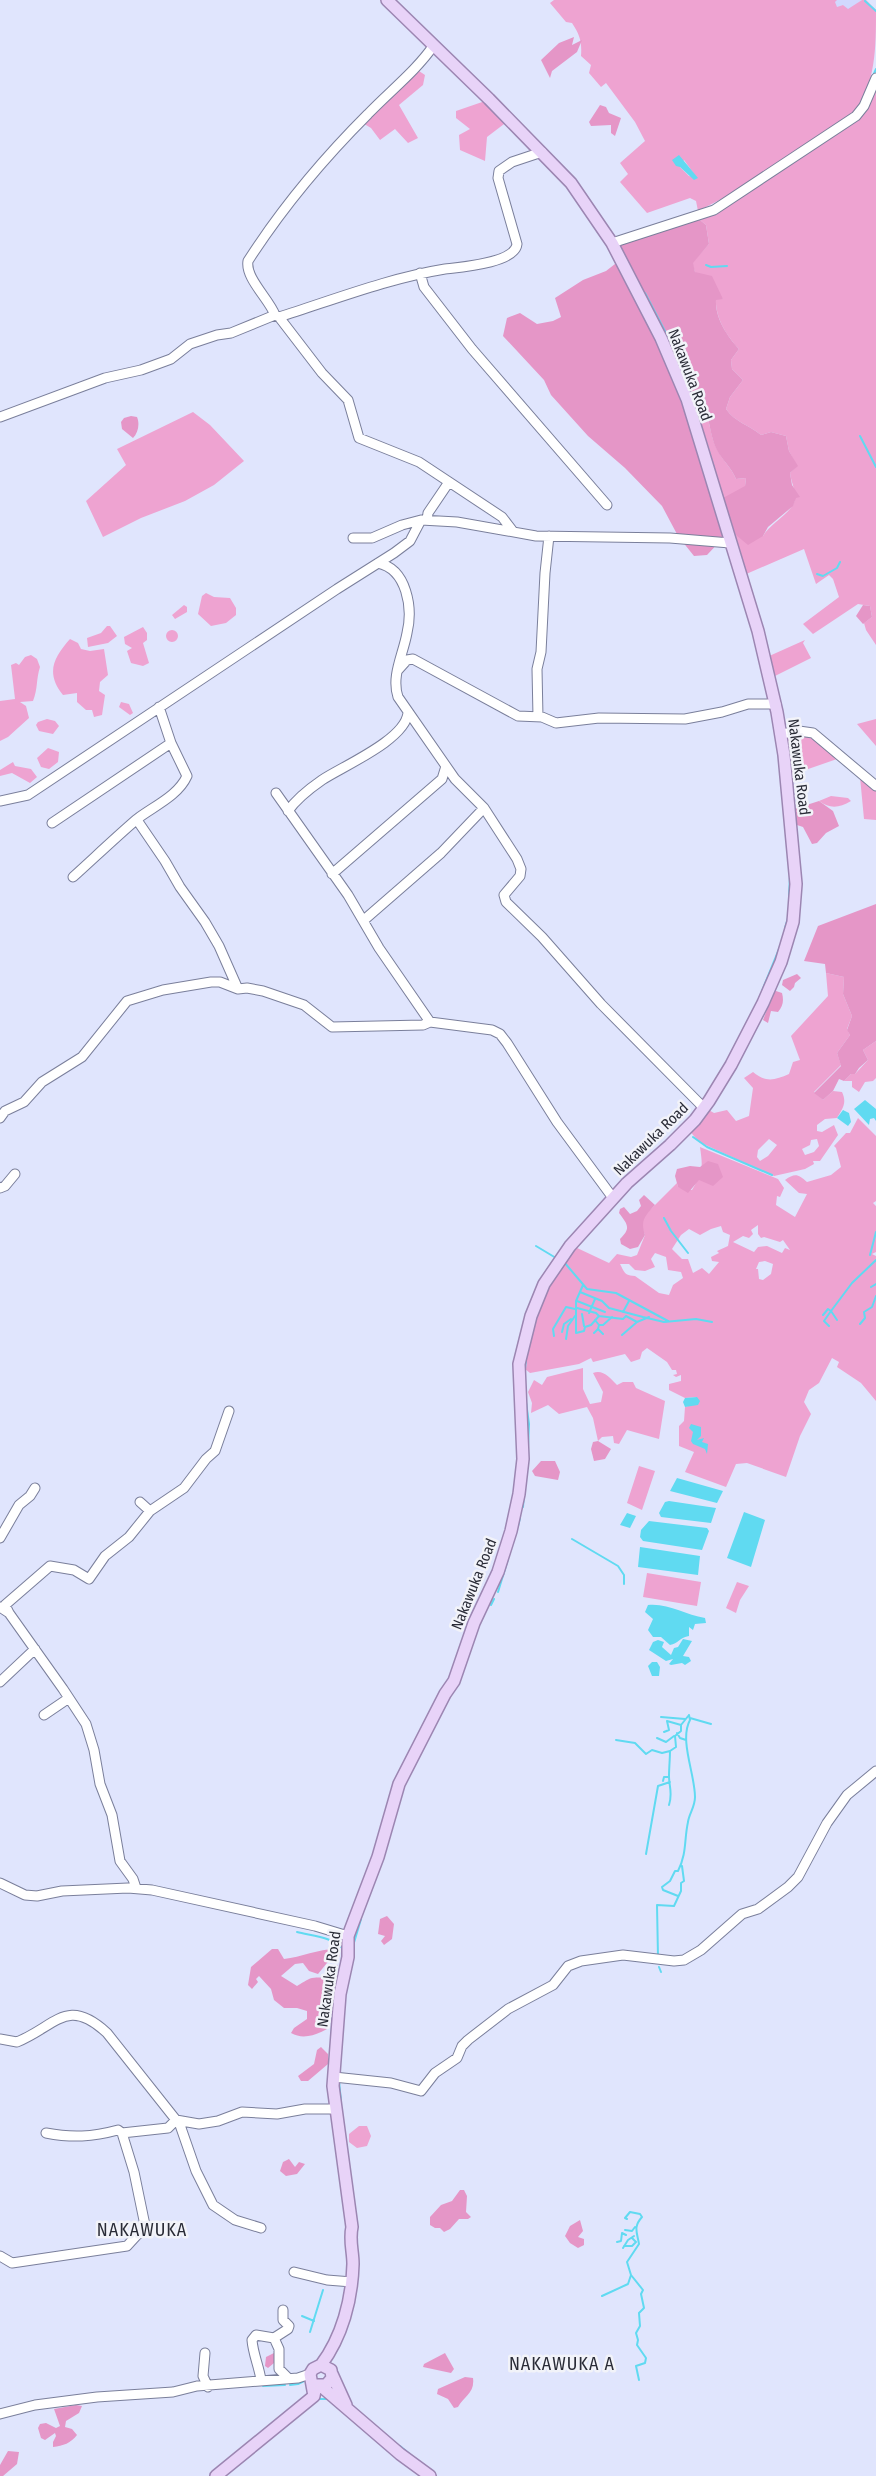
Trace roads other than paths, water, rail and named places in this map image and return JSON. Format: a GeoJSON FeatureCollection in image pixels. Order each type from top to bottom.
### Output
{"type":"FeatureCollection","features":[{"type":"Feature","properties":{"kind":"main road","name":"Nakawuka Road"},"geometry":{"type":"LineString","coordinates":[[314,2396],[316,2385],[322,2387],[330,2382],[328,2370],[352,2282],[353,2257],[349,2238],[352,2226],[336,2109],[334,2077],[340,1994],[348,1957],[348,1936],[378,1857],[399,1784],[445,1694],[454,1681],[474,1623],[498,1572],[512,1531],[523,1459],[519,1364],[531,1316],[554,1268],[613,1198],[670,1145],[704,1108],[731,1065],[763,1003],[781,962],[793,922],[796,884],[781,734],[776,704],[755,619],[687,399],[661,338],[612,243],[571,183],[542,152],[387,0]]}},
{"type":"Feature","properties":{"kind":"main road"},"geometry":{"type":"LineString","coordinates":[[216,2476],[314,2396],[310,2374],[313,2369],[328,2370],[348,2409]]}},
{"type":"Feature","properties":{"kind":"main road"},"geometry":{"type":"LineString","coordinates":[[322,2387],[426,2475]]}},
{"type":"Feature","properties":{"kind":"street"},"geometry":{"type":"LineString","coordinates":[[434,45],[306,181],[248,262],[249,271],[277,316],[322,373],[348,400],[359,438],[419,462],[502,517],[512,530]]}},
{"type":"Feature","properties":{"kind":"street"},"geometry":{"type":"LineString","coordinates":[[612,243],[707,213],[726,203],[784,162],[856,116],[864,106],[876,78]]}},
{"type":"Feature","properties":{"kind":"street"},"geometry":{"type":"LineString","coordinates":[[0,417],[105,378],[141,370],[171,360],[190,344],[217,335],[231,333],[277,316],[420,273],[481,264],[513,254],[517,244],[498,178],[498,171],[512,162],[542,152]]}},
{"type":"Feature","properties":{"kind":"street"},"geometry":{"type":"LineString","coordinates":[[420,273],[424,287],[472,349],[607,505]]}},
{"type":"Feature","properties":{"kind":"street"},"geometry":{"type":"LineString","coordinates":[[0,801],[28,795],[391,555],[410,541],[449,482]]}},
{"type":"Feature","properties":{"kind":"street"},"geometry":{"type":"LineString","coordinates":[[353,538],[372,538],[402,525],[424,520],[512,530],[536,536],[670,538],[730,543]]}},
{"type":"Feature","properties":{"kind":"street"},"geometry":{"type":"LineString","coordinates":[[538,717],[537,669],[541,652],[545,573],[550,536]]}},
{"type":"Feature","properties":{"kind":"street"},"geometry":{"type":"LineString","coordinates":[[391,555],[389,560],[391,567],[403,582],[408,604],[408,631],[394,685],[398,697],[408,713],[456,779],[484,808],[521,869],[520,876],[504,895],[506,902],[542,937],[601,1004],[704,1108]]}},
{"type":"Feature","properties":{"kind":"street"},"geometry":{"type":"LineString","coordinates":[[378,563],[391,567]]}},
{"type":"Feature","properties":{"kind":"street"},"geometry":{"type":"LineString","coordinates":[[398,670],[407,660],[413,659],[518,716],[538,717],[556,723],[599,718],[685,719],[722,712],[748,704],[776,704]]}},
{"type":"Feature","properties":{"kind":"street"},"geometry":{"type":"LineString","coordinates":[[73,877],[137,820],[174,794],[187,776],[159,707]]}},
{"type":"Feature","properties":{"kind":"street"},"geometry":{"type":"LineString","coordinates":[[406,724],[408,713]]}},
{"type":"Feature","properties":{"kind":"street"},"geometry":{"type":"LineString","coordinates":[[288,811],[302,794],[321,781],[374,750],[406,724],[416,724]]}},
{"type":"Feature","properties":{"kind":"street"},"geometry":{"type":"LineString","coordinates":[[781,734],[799,731],[813,734],[876,786]]}},
{"type":"Feature","properties":{"kind":"street"},"geometry":{"type":"LineString","coordinates":[[52,823],[172,743]]}},
{"type":"Feature","properties":{"kind":"street"},"geometry":{"type":"LineString","coordinates":[[442,780],[446,766]]}},
{"type":"Feature","properties":{"kind":"street"},"geometry":{"type":"LineString","coordinates":[[332,874],[442,780],[456,779]]}},
{"type":"Feature","properties":{"kind":"street"},"geometry":{"type":"LineString","coordinates":[[276,793],[364,920],[398,977],[421,1006],[430,1022]]}},
{"type":"Feature","properties":{"kind":"street"},"geometry":{"type":"LineString","coordinates":[[364,920],[441,853],[484,808]]}},
{"type":"Feature","properties":{"kind":"street"},"geometry":{"type":"LineString","coordinates":[[137,820],[164,858],[180,887],[206,922],[238,989]]}},
{"type":"Feature","properties":{"kind":"street"},"geometry":{"type":"LineString","coordinates":[[0,1118],[5,1110],[24,1102],[42,1082],[82,1057],[127,1001],[163,990],[220,982],[238,989],[247,988],[263,991],[283,1000],[304,1005],[332,1027],[422,1025],[430,1022],[492,1030],[500,1034],[557,1122],[613,1198]]}},
{"type":"Feature","properties":{"kind":"street"},"geometry":{"type":"LineString","coordinates":[[0,1188],[5,1186],[15,1174]]}},
{"type":"Feature","properties":{"kind":"street"},"geometry":{"type":"LineString","coordinates":[[136,1888],[133,1879],[120,1861],[112,1815],[100,1784],[94,1750],[86,1724],[5,1605],[50,1566],[74,1570],[89,1579],[105,1556],[129,1537],[150,1511],[184,1488],[206,1459],[216,1451],[229,1411]]}},
{"type":"Feature","properties":{"kind":"street"},"geometry":{"type":"LineString","coordinates":[[0,1538],[19,1504],[30,1496],[34,1488]]}},
{"type":"Feature","properties":{"kind":"street"},"geometry":{"type":"LineString","coordinates":[[140,1502],[150,1511]]}},
{"type":"Feature","properties":{"kind":"street"},"geometry":{"type":"LineString","coordinates":[[0,1607],[9,1613]]}},
{"type":"Feature","properties":{"kind":"street"},"geometry":{"type":"LineString","coordinates":[[0,1682],[35,1649]]}},
{"type":"Feature","properties":{"kind":"street"},"geometry":{"type":"LineString","coordinates":[[44,1716],[69,1698]]}},
{"type":"Feature","properties":{"kind":"street"},"geometry":{"type":"LineString","coordinates":[[334,2077],[391,2083],[421,2091],[435,2073],[456,2058],[462,2046],[468,2040],[508,2009],[553,1985],[568,1966],[596,1958],[623,1955],[674,1962],[684,1960],[701,1950],[742,1914],[758,1909],[788,1887],[798,1877],[827,1823],[847,1795],[876,1771]]}},
{"type":"Feature","properties":{"kind":"street"},"geometry":{"type":"LineString","coordinates":[[0,1883],[25,1895],[37,1896],[62,1891],[136,1888],[210,1902],[315,1926],[348,1936]]}},
{"type":"Feature","properties":{"kind":"street"},"geometry":{"type":"LineString","coordinates":[[0,2039],[5,2042],[17,2042],[67,2015],[78,2014],[85,2017],[107,2033],[176,2120],[184,2134],[198,2177],[213,2205],[235,2220],[262,2228]]}},
{"type":"Feature","properties":{"kind":"street"},"geometry":{"type":"LineString","coordinates":[[176,2120],[199,2124],[218,2121],[242,2112],[277,2114],[305,2109],[336,2109]]}},
{"type":"Feature","properties":{"kind":"street"},"geometry":{"type":"LineString","coordinates":[[46,2133],[70,2138],[87,2137],[118,2130],[122,2133],[168,2128],[176,2120]]}},
{"type":"Feature","properties":{"kind":"street"},"geometry":{"type":"LineString","coordinates":[[0,2256],[12,2263],[127,2246],[138,2234],[146,2230],[134,2172],[122,2133]]}},
{"type":"Feature","properties":{"kind":"street"},"geometry":{"type":"LineString","coordinates":[[294,2272],[327,2280],[352,2282]]}},
{"type":"Feature","properties":{"kind":"street"},"geometry":{"type":"LineString","coordinates":[[261,2380],[252,2340],[256,2335],[274,2338],[288,2329],[289,2326],[283,2320],[283,2310]]}},
{"type":"Feature","properties":{"kind":"street"},"geometry":{"type":"LineString","coordinates":[[274,2338],[278,2348],[279,2369],[288,2378]]}},
{"type":"Feature","properties":{"kind":"street"},"geometry":{"type":"LineString","coordinates":[[205,2353],[203,2376],[208,2387]]}},
{"type":"Feature","properties":{"kind":"street"},"geometry":{"type":"LineString","coordinates":[[0,2414],[35,2405],[97,2397],[298,2378],[310,2374]]}},
{"type":"Feature","properties":{"kind":"water"},"geometry":{"type":"Polygon","coordinates":[[[679,155],[698,178],[694,180],[680,167],[676,166],[672,160],[679,155]]]}},
{"type":"Feature","properties":{"kind":"water"},"geometry":{"type":"Polygon","coordinates":[[[865,1100],[876,1109],[876,1121],[874,1118],[870,1119],[869,1125],[854,1109],[865,1100]]]}},
{"type":"Feature","properties":{"kind":"water"},"geometry":{"type":"Polygon","coordinates":[[[843,1110],[849,1113],[851,1122],[848,1126],[837,1118],[843,1110]]]}},
{"type":"Feature","properties":{"kind":"water"},"geometry":{"type":"Polygon","coordinates":[[[697,1397],[700,1401],[698,1405],[685,1407],[683,1402],[685,1398],[697,1397]]]}},
{"type":"Feature","properties":{"kind":"water"},"geometry":{"type":"Polygon","coordinates":[[[691,1424],[701,1427],[701,1436],[697,1440],[704,1438],[702,1442],[708,1444],[707,1454],[705,1449],[693,1444],[691,1441],[693,1432],[689,1428],[691,1424]]]}},
{"type":"Feature","properties":{"kind":"water"},"geometry":{"type":"Polygon","coordinates":[[[677,1478],[723,1491],[717,1503],[670,1491],[677,1478]]]}},
{"type":"Feature","properties":{"kind":"water"},"geometry":{"type":"Polygon","coordinates":[[[665,1502],[716,1508],[711,1523],[661,1517],[659,1513],[665,1502]]]}},
{"type":"Feature","properties":{"kind":"water"},"geometry":{"type":"Polygon","coordinates":[[[744,1512],[765,1520],[751,1567],[727,1558],[744,1512]]]}},
{"type":"Feature","properties":{"kind":"water"},"geometry":{"type":"Polygon","coordinates":[[[627,1513],[636,1516],[630,1528],[620,1525],[627,1513]]]}},
{"type":"Feature","properties":{"kind":"water"},"geometry":{"type":"Polygon","coordinates":[[[649,1521],[707,1528],[709,1531],[702,1550],[643,1541],[640,1537],[641,1530],[649,1521]]]}},
{"type":"Feature","properties":{"kind":"water"},"geometry":{"type":"Polygon","coordinates":[[[640,1547],[700,1556],[698,1575],[638,1567],[640,1547]]]}},
{"type":"Feature","properties":{"kind":"water"},"geometry":{"type":"Polygon","coordinates":[[[648,1605],[670,1607],[705,1618],[706,1623],[695,1624],[693,1630],[689,1627],[689,1636],[670,1645],[661,1637],[653,1637],[648,1630],[653,1619],[645,1612],[648,1605]]]}},
{"type":"Feature","properties":{"kind":"water"},"geometry":{"type":"Polygon","coordinates":[[[683,1639],[692,1641],[683,1656],[689,1657],[691,1661],[685,1665],[682,1663],[671,1665],[669,1664],[673,1659],[666,1661],[649,1650],[653,1642],[658,1640],[664,1642],[662,1647],[671,1655],[674,1648],[678,1647],[683,1639]]]}},
{"type":"Feature","properties":{"kind":"water"},"geometry":{"type":"Polygon","coordinates":[[[652,1662],[657,1662],[660,1667],[659,1676],[652,1676],[648,1666],[652,1662]]]}},
{"type":"Feature","properties":{"kind":"waterway"},"geometry":{"type":"LineString","coordinates":[[865,1],[876,11]]}},
{"type":"Feature","properties":{"kind":"waterway"},"geometry":{"type":"LineString","coordinates":[[873,76],[876,69]]}},
{"type":"Feature","properties":{"kind":"waterway"},"geometry":{"type":"LineString","coordinates":[[706,265],[711,267],[727,266]]}},
{"type":"Feature","properties":{"kind":"waterway"},"geometry":{"type":"LineString","coordinates":[[645,293],[680,360]]}},
{"type":"Feature","properties":{"kind":"waterway"},"geometry":{"type":"LineString","coordinates":[[682,367],[714,468]]}},
{"type":"Feature","properties":{"kind":"waterway"},"geometry":{"type":"LineString","coordinates":[[860,436],[876,467]]}},
{"type":"Feature","properties":{"kind":"waterway"},"geometry":{"type":"LineString","coordinates":[[817,574],[823,576],[837,568],[840,562]]}},
{"type":"Feature","properties":{"kind":"waterway"},"geometry":{"type":"LineString","coordinates":[[789,897],[790,876]]}},
{"type":"Feature","properties":{"kind":"waterway"},"geometry":{"type":"LineString","coordinates":[[785,928],[788,918]]}},
{"type":"Feature","properties":{"kind":"waterway"},"geometry":{"type":"LineString","coordinates":[[762,991],[781,944]]}},
{"type":"Feature","properties":{"kind":"waterway"},"geometry":{"type":"LineString","coordinates":[[693,1137],[707,1147],[772,1175]]}},
{"type":"Feature","properties":{"kind":"waterway"},"geometry":{"type":"LineString","coordinates":[[664,1218],[671,1231],[688,1253]]}},
{"type":"Feature","properties":{"kind":"waterway"},"geometry":{"type":"LineString","coordinates":[[870,1255],[876,1232]]}},
{"type":"Feature","properties":{"kind":"waterway"},"geometry":{"type":"LineString","coordinates":[[536,1246],[556,1258]]}},
{"type":"Feature","properties":{"kind":"waterway"},"geometry":{"type":"LineString","coordinates":[[823,1315],[828,1309],[831,1311],[852,1283],[876,1260]]}},
{"type":"Feature","properties":{"kind":"waterway"},"geometry":{"type":"LineString","coordinates":[[564,1262],[587,1289],[616,1293],[668,1321]]}},
{"type":"Feature","properties":{"kind":"waterway"},"geometry":{"type":"LineString","coordinates":[[871,1287],[876,1284]]}},
{"type":"Feature","properties":{"kind":"waterway"},"geometry":{"type":"LineString","coordinates":[[583,1285],[576,1301],[576,1333],[584,1331],[585,1327],[591,1325],[599,1316],[623,1319],[626,1316],[637,1322]]}},
{"type":"Feature","properties":{"kind":"waterway"},"geometry":{"type":"LineString","coordinates":[[580,1292],[602,1301],[609,1308],[664,1322],[696,1319],[712,1322]]}},
{"type":"Feature","properties":{"kind":"waterway"},"geometry":{"type":"LineString","coordinates":[[860,1324],[865,1318],[864,1312],[872,1307],[876,1296]]}},
{"type":"Feature","properties":{"kind":"waterway"},"geometry":{"type":"LineString","coordinates":[[589,1313],[595,1299]]}},
{"type":"Feature","properties":{"kind":"waterway"},"geometry":{"type":"LineString","coordinates":[[577,1301],[605,1312]]}},
{"type":"Feature","properties":{"kind":"waterway"},"geometry":{"type":"LineString","coordinates":[[623,1312],[629,1301]]}},
{"type":"Feature","properties":{"kind":"waterway"},"geometry":{"type":"LineString","coordinates":[[554,1336],[553,1329],[566,1307],[575,1309]]}},
{"type":"Feature","properties":{"kind":"waterway"},"geometry":{"type":"LineString","coordinates":[[577,1308],[596,1313],[599,1316]]}},
{"type":"Feature","properties":{"kind":"waterway"},"geometry":{"type":"LineString","coordinates":[[829,1326],[824,1321],[831,1311],[837,1320]]}},
{"type":"Feature","properties":{"kind":"waterway"},"geometry":{"type":"LineString","coordinates":[[582,1314],[584,1326]]}},
{"type":"Feature","properties":{"kind":"waterway"},"geometry":{"type":"LineString","coordinates":[[566,1339],[568,1326],[575,1316]]}},
{"type":"Feature","properties":{"kind":"waterway"},"geometry":{"type":"LineString","coordinates":[[595,1320],[599,1325],[603,1325],[612,1317]]}},
{"type":"Feature","properties":{"kind":"waterway"},"geometry":{"type":"LineString","coordinates":[[622,1335],[637,1322],[649,1317]]}},
{"type":"Feature","properties":{"kind":"waterway"},"geometry":{"type":"LineString","coordinates":[[562,1332],[564,1324],[571,1319]]}},
{"type":"Feature","properties":{"kind":"waterway"},"geometry":{"type":"LineString","coordinates":[[594,1333],[599,1325]]}},
{"type":"Feature","properties":{"kind":"waterway"},"geometry":{"type":"LineString","coordinates":[[598,1329],[603,1334]]}},
{"type":"Feature","properties":{"kind":"waterway"},"geometry":{"type":"LineString","coordinates":[[525,1369],[526,1359]]}},
{"type":"Feature","properties":{"kind":"waterway"},"geometry":{"type":"LineString","coordinates":[[526,1402],[529,1424],[528,1447]]}},
{"type":"Feature","properties":{"kind":"waterway"},"geometry":{"type":"LineString","coordinates":[[523,1507],[524,1494]]}},
{"type":"Feature","properties":{"kind":"waterway"},"geometry":{"type":"LineString","coordinates":[[518,1526],[520,1518]]}},
{"type":"Feature","properties":{"kind":"waterway"},"geometry":{"type":"LineString","coordinates":[[572,1539],[618,1566],[624,1575],[624,1584]]}},
{"type":"Feature","properties":{"kind":"waterway"},"geometry":{"type":"LineString","coordinates":[[498,1592],[508,1559]]}},
{"type":"Feature","properties":{"kind":"waterway"},"geometry":{"type":"LineString","coordinates":[[491,1605],[494,1599]]}},
{"type":"Feature","properties":{"kind":"waterway"},"geometry":{"type":"LineString","coordinates":[[669,1805],[671,1793],[669,1776],[670,1751],[676,1747],[675,1736],[681,1731],[681,1725],[689,1715]]}},
{"type":"Feature","properties":{"kind":"waterway"},"geometry":{"type":"LineString","coordinates":[[678,1896],[663,1890],[662,1887],[670,1881],[681,1864],[689,1819],[695,1801],[686,1737],[690,1720],[689,1715]]}},
{"type":"Feature","properties":{"kind":"waterway"},"geometry":{"type":"LineString","coordinates":[[661,1717],[685,1719]]}},
{"type":"Feature","properties":{"kind":"waterway"},"geometry":{"type":"LineString","coordinates":[[690,1718],[711,1724]]}},
{"type":"Feature","properties":{"kind":"waterway"},"geometry":{"type":"LineString","coordinates":[[664,1732],[669,1730],[667,1721],[681,1725]]}},
{"type":"Feature","properties":{"kind":"waterway"},"geometry":{"type":"LineString","coordinates":[[677,1733],[680,1738],[686,1740]]}},
{"type":"Feature","properties":{"kind":"waterway"},"geometry":{"type":"LineString","coordinates":[[657,1738],[666,1742],[674,1736]]}},
{"type":"Feature","properties":{"kind":"waterway"},"geometry":{"type":"LineString","coordinates":[[616,1740],[635,1743],[646,1754],[652,1750],[662,1753],[670,1751]]}},
{"type":"Feature","properties":{"kind":"waterway"},"geometry":{"type":"LineString","coordinates":[[663,1781],[664,1777],[668,1777]]}},
{"type":"Feature","properties":{"kind":"waterway"},"geometry":{"type":"LineString","coordinates":[[646,1854],[658,1786],[670,1782]]}},
{"type":"Feature","properties":{"kind":"waterway"},"geometry":{"type":"LineString","coordinates":[[658,1957],[657,1905],[674,1906],[681,1891],[681,1883],[684,1881],[682,1866]]}},
{"type":"Feature","properties":{"kind":"waterway"},"geometry":{"type":"LineString","coordinates":[[353,1946],[361,1919]]}},
{"type":"Feature","properties":{"kind":"waterway"},"geometry":{"type":"LineString","coordinates":[[297,1932],[335,1942],[344,1950]]}},
{"type":"Feature","properties":{"kind":"waterway"},"geometry":{"type":"LineString","coordinates":[[659,1967],[661,1972]]}},
{"type":"Feature","properties":{"kind":"waterway"},"geometry":{"type":"LineString","coordinates":[[331,2039],[334,2002]]}},
{"type":"Feature","properties":{"kind":"waterway"},"geometry":{"type":"LineString","coordinates":[[339,2081],[341,2101]]}},
{"type":"Feature","properties":{"kind":"waterway"},"geometry":{"type":"LineString","coordinates":[[627,2219],[625,2218],[630,2212],[640,2214],[642,2217],[637,2227],[639,2244],[627,2262],[631,2275],[643,2290],[641,2294],[644,2308],[639,2313],[640,2326],[636,2333],[637,2345],[646,2358],[645,2363],[636,2366],[639,2380]]}},
{"type":"Feature","properties":{"kind":"waterway"},"geometry":{"type":"LineString","coordinates":[[625,2230],[632,2231],[635,2227]]}},
{"type":"Feature","properties":{"kind":"waterway"},"geometry":{"type":"LineString","coordinates":[[617,2242],[621,2241],[622,2233],[626,2235]]}},
{"type":"Feature","properties":{"kind":"waterway"},"geometry":{"type":"LineString","coordinates":[[357,2235],[357,2250]]}},
{"type":"Feature","properties":{"kind":"waterway"},"geometry":{"type":"LineString","coordinates":[[623,2248],[628,2240],[634,2236]]}},
{"type":"Feature","properties":{"kind":"waterway"},"geometry":{"type":"LineString","coordinates":[[624,2246],[632,2246],[636,2242],[632,2238]]}},
{"type":"Feature","properties":{"kind":"waterway"},"geometry":{"type":"LineString","coordinates":[[602,2296],[628,2284],[631,2275]]}},
{"type":"Feature","properties":{"kind":"waterway"},"geometry":{"type":"LineString","coordinates":[[310,2332],[323,2290]]}},
{"type":"Feature","properties":{"kind":"waterway"},"geometry":{"type":"LineString","coordinates":[[302,2316],[314,2321]]}},
{"type":"Feature","properties":{"kind":"waterway"},"geometry":{"type":"LineString","coordinates":[[290,2385],[306,2380]]}},
{"type":"Feature","properties":{"kind":"waterway"},"geometry":{"type":"LineString","coordinates":[[263,2386],[285,2385]]}},
{"type":"Feature","properties":{"kind":"waterway"},"geometry":{"type":"LineString","coordinates":[[319,2399],[328,2399]]}},
{"type":"Feature","properties":{"kind":"waterway"},"geometry":{"type":"LineString","coordinates":[[400,2446],[412,2456]]}},
{"type":"Feature","properties":{"kind":"district","name":"NAKAWUKA"},"geometry":{"type":"Point","coordinates":[142,2230]}},
{"type":"Feature","properties":{"kind":"district","name":"NAKAWUKA A"},"geometry":{"type":"Point","coordinates":[562,2364]}}]}
